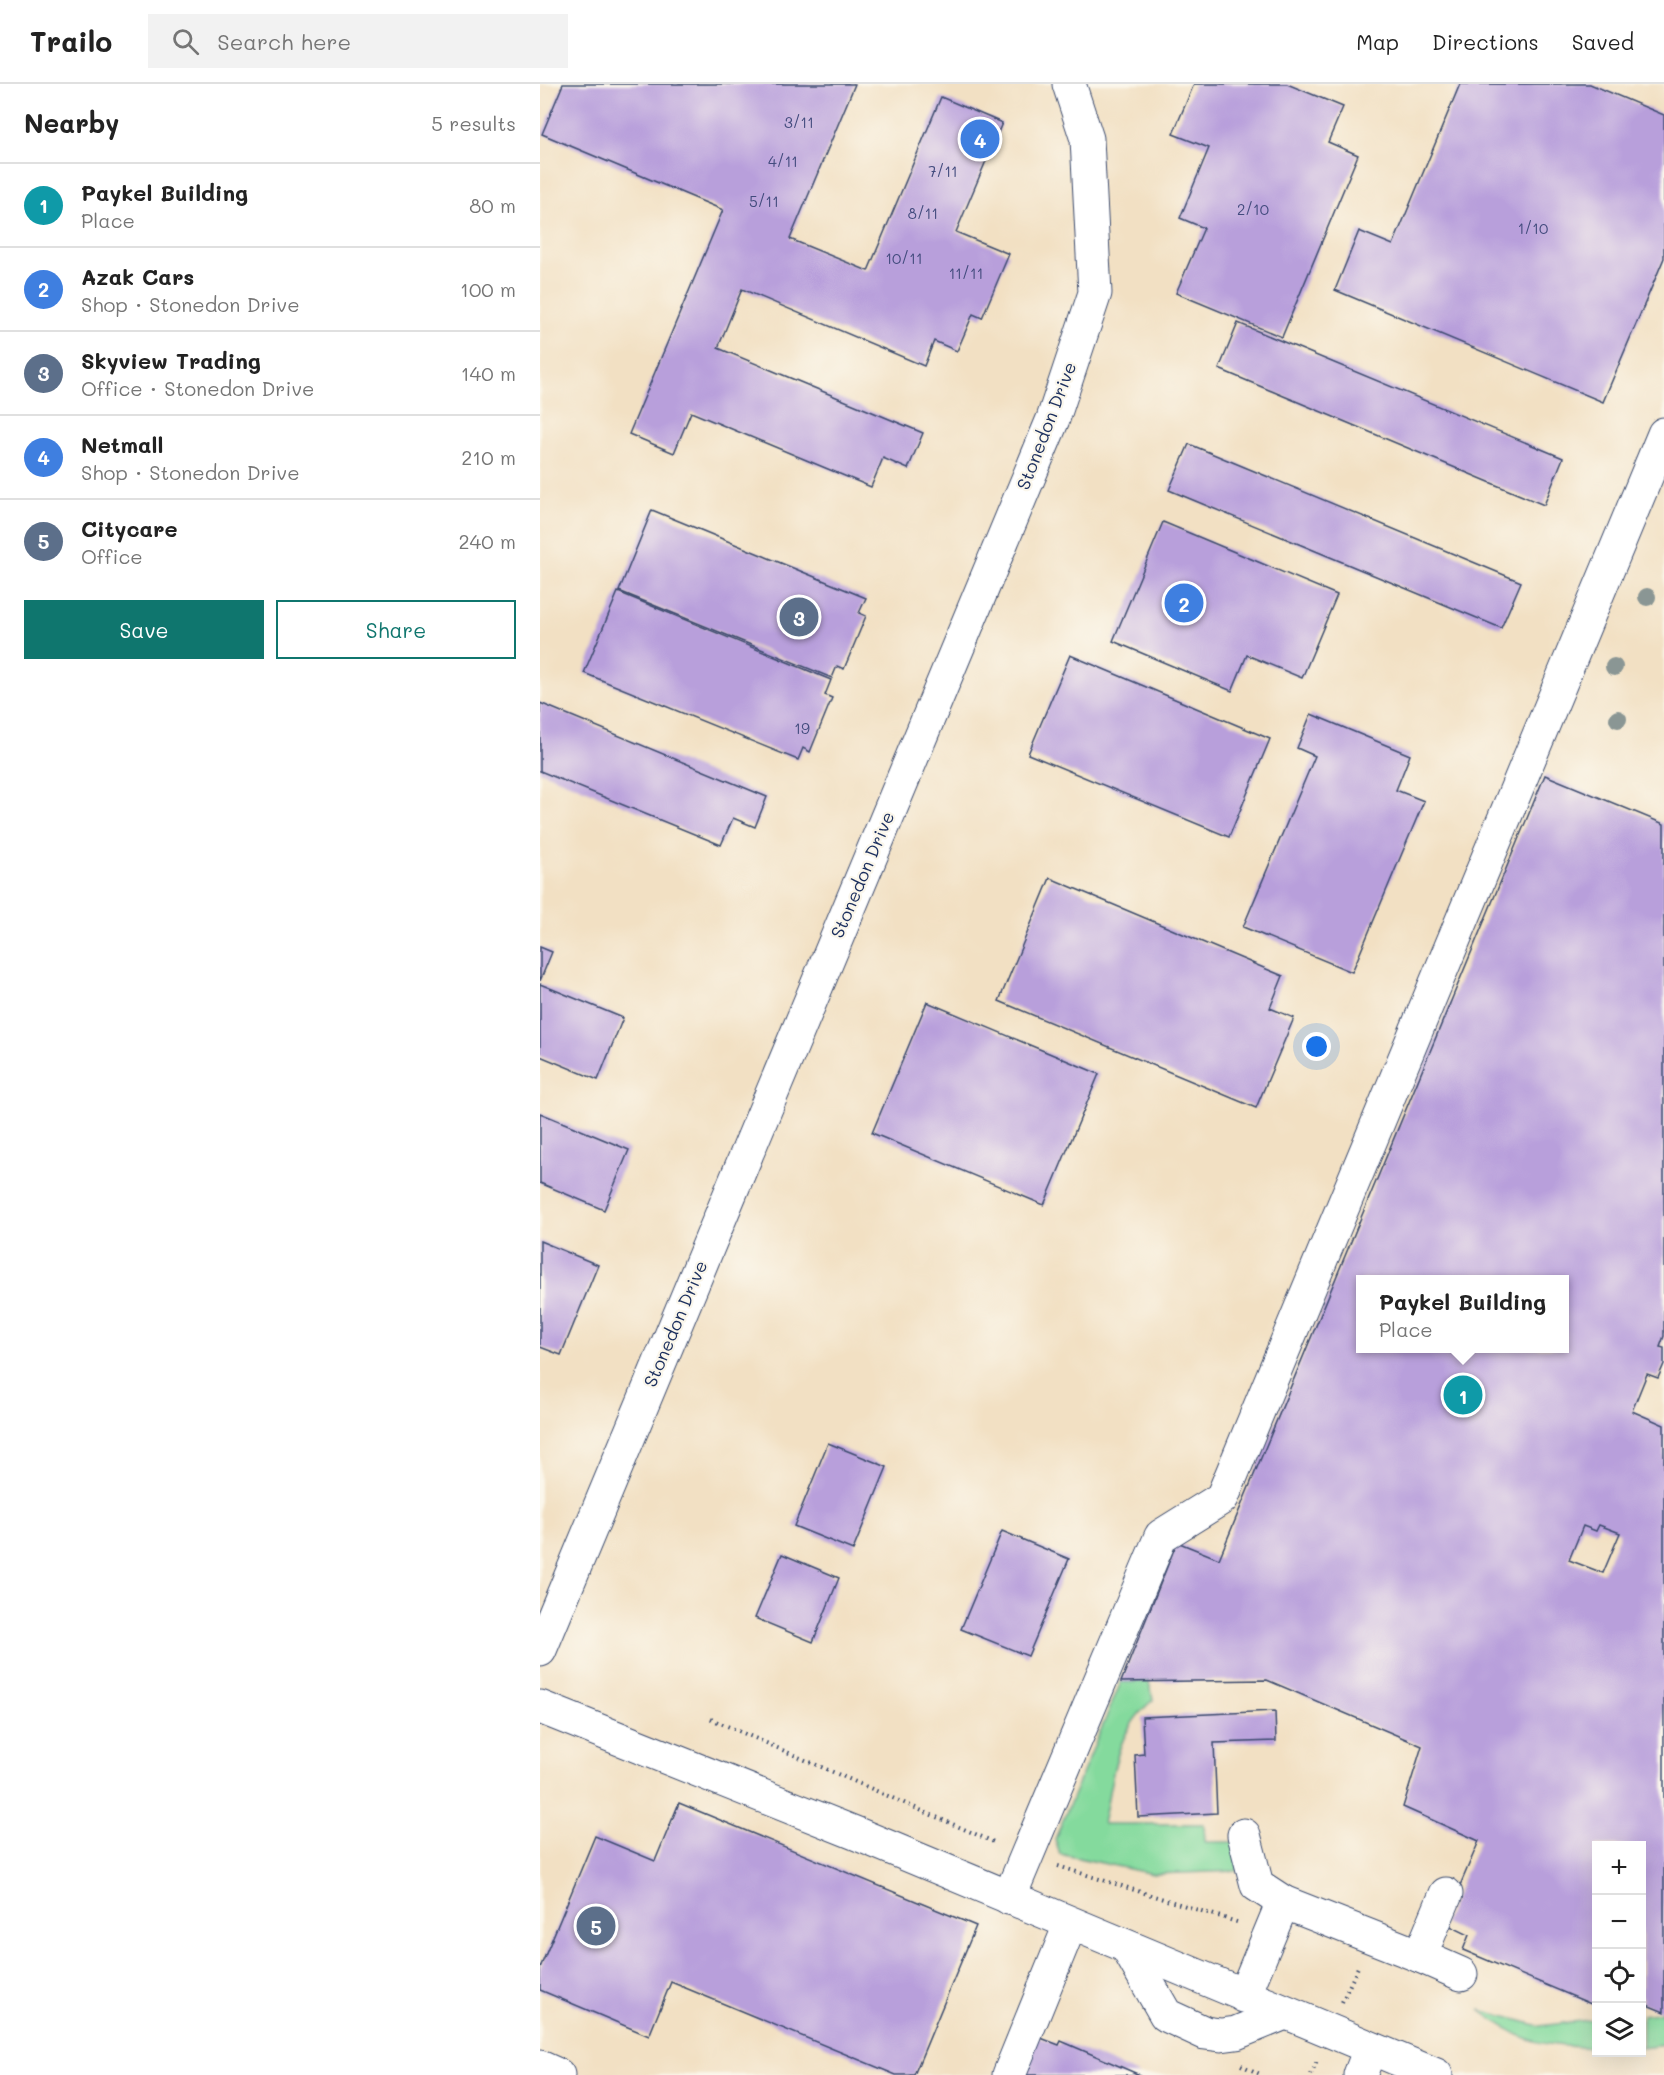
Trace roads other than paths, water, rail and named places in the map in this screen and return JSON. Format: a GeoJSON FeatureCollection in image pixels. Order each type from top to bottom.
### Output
{"type":"FeatureCollection","features":[{"type":"Feature","properties":{"kind":"street","name":"Stonedon Drive"},"geometry":{"type":"LineString","coordinates":[[540,1650],[980,598],[1057,408],[1095,293],[1087,139],[1069,84]]}},
{"type":"Feature","properties":{"kind":"street"},"geometry":{"type":"LineString","coordinates":[[1009,1898],[1161,1536],[1222,1498],[1664,434]]}},
{"type":"Feature","properties":{"kind":"street"},"geometry":{"type":"LineString","coordinates":[[540,1707],[1286,2013],[1365,2062],[1419,2071]]}},
{"type":"Feature","properties":{"kind":"street"},"geometry":{"type":"LineString","coordinates":[[1244,1835],[1257,1885],[1283,1902],[1461,1974]]}},
{"type":"Feature","properties":{"kind":"street"},"geometry":{"type":"LineString","coordinates":[[1420,1956],[1446,1894]]}},
{"type":"Feature","properties":{"kind":"street"},"geometry":{"type":"LineString","coordinates":[[1245,1996],[1283,1902]]}},
{"type":"Feature","properties":{"kind":"street"},"geometry":{"type":"LineString","coordinates":[[1009,2075],[1070,1925]]}},
{"type":"Feature","properties":{"kind":"street"},"geometry":{"type":"LineString","coordinates":[[1127,1947],[1166,2015],[1205,2033],[1221,2035],[1236,2033],[1286,2013]]}},
{"type":"Feature","properties":{"kind":"street"},"geometry":{"type":"LineString","coordinates":[[540,2067],[558,2075]]}},
{"type":"Feature","properties":{"kind":"place","name":"Netmall"},"geometry":{"type":"Point","coordinates":[980,139]}},
{"type":"Feature","properties":{"kind":"place","name":"Azak Cars"},"geometry":{"type":"Point","coordinates":[1184,603]}},
{"type":"Feature","properties":{"kind":"place","name":"Skyview Trading"},"geometry":{"type":"Point","coordinates":[799,617]}},
{"type":"Feature","properties":{"kind":"place","name":"Paykel Building"},"geometry":{"type":"Point","coordinates":[1463,1395]}},
{"type":"Feature","properties":{"kind":"place","name":"Citycare"},"geometry":{"type":"Point","coordinates":[596,1926]}}]}
